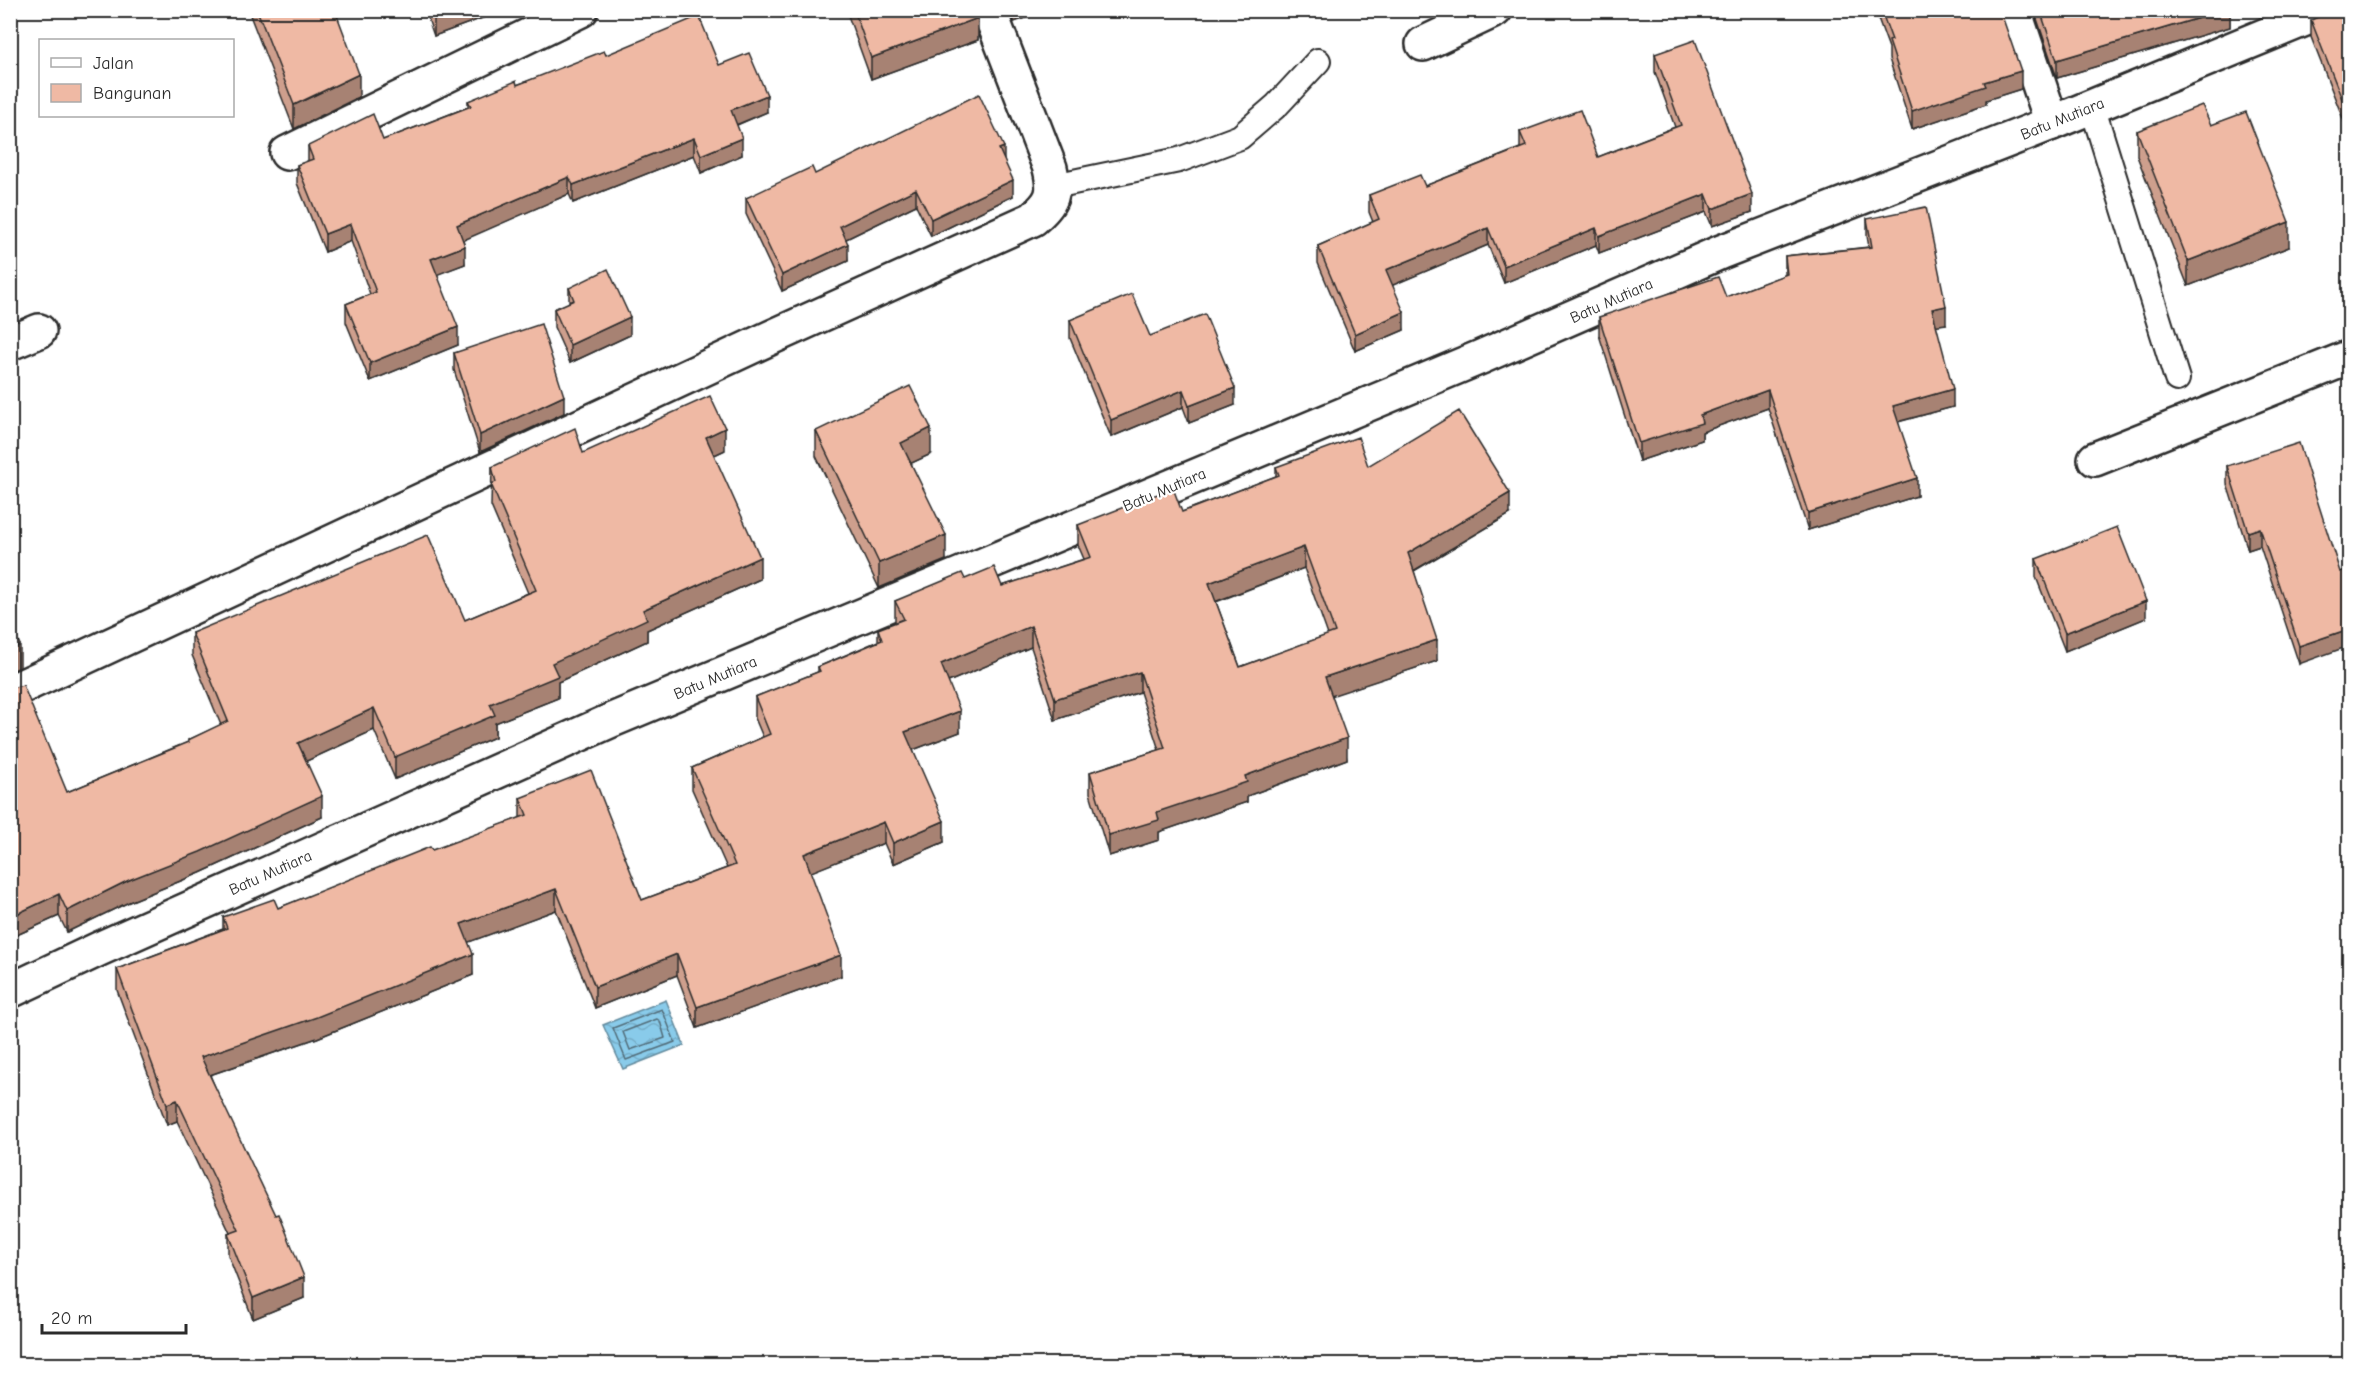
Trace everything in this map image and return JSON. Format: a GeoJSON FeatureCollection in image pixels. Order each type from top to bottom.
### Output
{"type":"FeatureCollection","features":[{"type":"Feature","properties":{"kind":"street"},"geometry":{"type":"LineString","coordinates":[[287,153],[581,10]]}},
{"type":"Feature","properties":{"kind":"street"},"geometry":{"type":"LineString","coordinates":[[10,692],[772,337],[1033,219],[1050,203],[1054,186],[1050,168],[989,10]]}},
{"type":"Feature","properties":{"kind":"street"},"geometry":{"type":"LineString","coordinates":[[1423,44],[1495,10]]}},
{"type":"Feature","properties":{"kind":"street"},"geometry":{"type":"LineString","coordinates":[[2013,10],[2052,123]]}},
{"type":"Feature","properties":{"kind":"street","name":"Batu Mutiara"},"geometry":{"type":"LineString","coordinates":[[10,991],[120,939],[612,720],[1481,357],[1721,252],[2052,123],[2326,10]]}},
{"type":"Feature","properties":{"kind":"street"},"geometry":{"type":"LineString","coordinates":[[2095,459],[2349,357]]}},
{"type":"Feature","properties":{"kind":"lane"},"geometry":{"type":"LineString","coordinates":[[1054,186],[1179,160],[1240,136],[1277,105],[1318,61]]}},
{"type":"Feature","properties":{"kind":"lane"},"geometry":{"type":"LineString","coordinates":[[2092,106],[2177,379]]}},
{"type":"Feature","properties":{"kind":"water"},"geometry":{"type":"Polygon","coordinates":[[[666,1000],[684,1045],[623,1069],[603,1025],[666,1000]]]}},
{"type":"Feature","properties":{"kind":"building"},"geometry":{"type":"Polygon","coordinates":[[[257,10],[335,10],[359,74],[294,105],[257,10]]]}},
{"type":"Feature","properties":{"kind":"building"},"geometry":{"type":"Polygon","coordinates":[[[854,10],[976,10],[978,18],[871,58],[854,10]]]}},
{"type":"Feature","properties":{"kind":"building"},"geometry":{"type":"Polygon","coordinates":[[[1881,10],[2000,10],[2021,71],[1984,82],[1986,86],[1912,111],[1881,10]]]}},
{"type":"Feature","properties":{"kind":"building"},"geometry":{"type":"Polygon","coordinates":[[[2040,10],[2226,10],[2057,60],[2040,10]]]}},
{"type":"Feature","properties":{"kind":"building"},"geometry":{"type":"Polygon","coordinates":[[[2334,10],[2349,10],[2349,117],[2311,20],[2334,10]]]}},
{"type":"Feature","properties":{"kind":"building"},"geometry":{"type":"Polygon","coordinates":[[[699,16],[719,65],[749,53],[767,95],[731,110],[742,138],[701,155],[694,138],[573,185],[569,177],[457,225],[465,246],[431,259],[458,327],[370,363],[346,304],[376,292],[351,224],[325,234],[297,165],[313,159],[308,146],[373,114],[383,140],[471,106],[468,101],[516,81],[517,85],[604,51],[606,55],[699,16]]]}},
{"type":"Feature","properties":{"kind":"building"},"geometry":{"type":"Polygon","coordinates":[[[1695,40],[1752,194],[1712,209],[1706,194],[1599,236],[1596,228],[1504,266],[1488,228],[1386,270],[1404,312],[1355,334],[1318,246],[1379,219],[1369,195],[1420,175],[1425,186],[1526,146],[1520,132],[1580,110],[1598,157],[1681,125],[1655,54],[1695,40]]]}},
{"type":"Feature","properties":{"kind":"building"},"geometry":{"type":"Polygon","coordinates":[[[979,94],[1004,147],[999,149],[1013,180],[931,219],[916,189],[840,226],[848,244],[782,275],[746,198],[812,167],[815,174],[979,94]]]}},
{"type":"Feature","properties":{"kind":"building"},"geometry":{"type":"Polygon","coordinates":[[[2202,105],[2211,125],[2246,112],[2289,222],[2188,261],[2137,131],[2202,105]]]}},
{"type":"Feature","properties":{"kind":"building"},"geometry":{"type":"Polygon","coordinates":[[[10,201],[17,218],[10,220],[10,201]]]}},
{"type":"Feature","properties":{"kind":"building"},"geometry":{"type":"Polygon","coordinates":[[[1926,207],[1946,306],[1932,309],[1953,389],[1893,406],[1917,478],[1808,513],[1768,390],[1700,415],[1702,423],[1639,443],[1599,317],[1718,277],[1726,297],[1787,274],[1785,256],[1872,247],[1867,219],[1926,207]]]}},
{"type":"Feature","properties":{"kind":"building"},"geometry":{"type":"Polygon","coordinates":[[[608,269],[630,317],[570,345],[554,309],[574,300],[569,288],[608,269]]]}},
{"type":"Feature","properties":{"kind":"building"},"geometry":{"type":"Polygon","coordinates":[[[1132,294],[1150,336],[1205,314],[1235,388],[1189,406],[1183,390],[1111,420],[1070,320],[1132,294]]]}},
{"type":"Feature","properties":{"kind":"building"},"geometry":{"type":"Polygon","coordinates":[[[541,324],[564,396],[480,435],[454,353],[541,324]]]}},
{"type":"Feature","properties":{"kind":"building"},"geometry":{"type":"Polygon","coordinates":[[[910,386],[931,428],[901,443],[946,535],[879,563],[816,431],[910,386]]]}},
{"type":"Feature","properties":{"kind":"building"},"geometry":{"type":"Polygon","coordinates":[[[710,396],[725,428],[706,437],[760,557],[643,610],[647,619],[552,663],[558,676],[490,704],[495,715],[395,757],[374,708],[298,743],[322,796],[200,852],[129,880],[67,911],[59,894],[10,917],[10,688],[23,685],[67,792],[189,742],[188,740],[228,721],[192,633],[428,535],[465,620],[536,590],[491,484],[496,482],[492,467],[575,428],[583,453],[710,396]]]}},
{"type":"Feature","properties":{"kind":"building"},"geometry":{"type":"Polygon","coordinates":[[[1459,411],[1510,493],[1408,553],[1437,640],[1325,677],[1347,738],[1245,776],[1247,782],[1157,812],[1159,820],[1109,835],[1090,772],[1165,748],[1140,672],[1055,699],[1031,626],[941,664],[960,711],[905,732],[944,821],[893,843],[884,822],[804,854],[841,955],[697,1007],[677,954],[595,987],[556,889],[461,924],[473,954],[317,1017],[201,1057],[276,1215],[279,1214],[304,1277],[253,1298],[228,1234],[239,1230],[177,1100],[167,1104],[117,969],[227,928],[223,917],[274,899],[278,908],[430,847],[432,850],[527,815],[520,798],[591,770],[642,900],[735,865],[692,768],[770,734],[755,697],[820,671],[818,667],[882,640],[878,629],[904,619],[895,601],[962,573],[965,579],[994,567],[1002,586],[1091,557],[1078,525],[1173,488],[1182,512],[1279,475],[1276,467],[1358,437],[1368,466],[1459,411]],[[1304,547],[1209,583],[1240,667],[1335,632],[1304,547]]]}},
{"type":"Feature","properties":{"kind":"building"},"geometry":{"type":"Polygon","coordinates":[[[2299,443],[2340,572],[2349,569],[2349,629],[2299,646],[2260,528],[2248,532],[2227,466],[2299,443]]]}},
{"type":"Feature","properties":{"kind":"building"},"geometry":{"type":"Polygon","coordinates":[[[2117,527],[2146,601],[2065,633],[2036,559],[2117,527]]]}},
{"type":"Feature","properties":{"kind":"building"},"geometry":{"type":"Polygon","coordinates":[[[10,623],[20,645],[10,650],[10,623]]]}}]}
